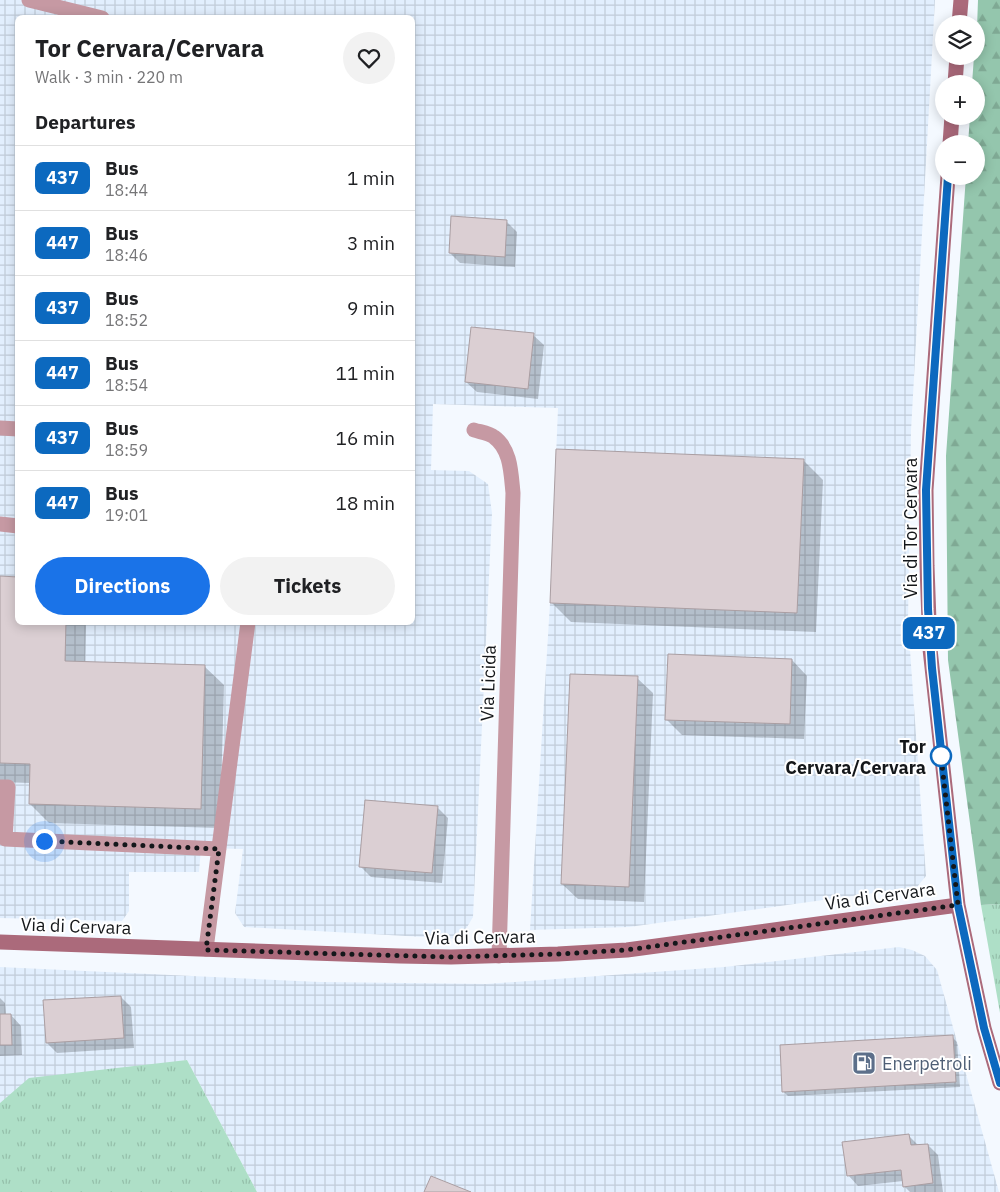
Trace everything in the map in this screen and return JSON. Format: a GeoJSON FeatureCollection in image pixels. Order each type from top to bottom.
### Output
{"type":"FeatureCollection","features":[{"type":"Feature","properties":{"kind":"street"},"geometry":{"type":"LineString","coordinates":[[29,0],[90,15]]}},
{"type":"Feature","properties":{"kind":"street"},"geometry":{"type":"LineString","coordinates":[[960,15],[961,0]]}},
{"type":"Feature","properties":{"kind":"street","name":"Via di Tor Cervara"},"geometry":{"type":"LineString","coordinates":[[947,185],[926,490],[926,566],[930,649],[958,905],[984,1028],[1000,1083]]}},
{"type":"Feature","properties":{"kind":"street"},"geometry":{"type":"LineString","coordinates":[[0,428],[15,430]]}},
{"type":"Feature","properties":{"kind":"street","name":"Via Licida"},"geometry":{"type":"LineString","coordinates":[[474,430],[493,436],[501,445],[507,455],[513,493],[499,956]]}},
{"type":"Feature","properties":{"kind":"street"},"geometry":{"type":"LineString","coordinates":[[0,524],[15,526]]}},
{"type":"Feature","properties":{"kind":"street"},"geometry":{"type":"LineString","coordinates":[[206,950],[248,625]]}},
{"type":"Feature","properties":{"kind":"street"},"geometry":{"type":"LineString","coordinates":[[0,787],[8,787],[5,839],[219,849]]}},
{"type":"Feature","properties":{"kind":"street","name":"Via di Cervara"},"geometry":{"type":"LineString","coordinates":[[0,942],[442,957],[558,954],[626,950],[958,905]]}},
{"type":"Feature","properties":{"kind":"shaded area"},"geometry":{"type":"Polygon","coordinates":[[[0,0],[935,0],[911,431],[908,622],[926,876],[917,887],[629,927],[530,930],[550,603],[558,408],[433,404],[431,470],[469,471],[488,484],[492,513],[473,917],[460,939],[244,927],[235,913],[243,849],[201,848],[199,872],[129,872],[129,911],[122,921],[0,918],[0,0]]]}},
{"type":"Feature","properties":{"kind":"shaded area"},"geometry":{"type":"Polygon","coordinates":[[[899,947],[925,956],[937,970],[999,1192],[257,1192],[187,1060],[0,1103],[0,967],[320,982],[486,984],[724,967],[899,947]]]}},
{"type":"Feature","properties":{"kind":"green space"},"geometry":{"type":"Polygon","coordinates":[[[978,0],[1000,0],[1000,904],[981,905],[948,660],[946,456],[965,185],[985,185],[985,135],[969,135],[969,125],[985,125],[985,75],[973,75],[973,65],[985,65],[985,15],[977,15],[978,0]]]}},
{"type":"Feature","properties":{"kind":"green space"},"geometry":{"type":"Polygon","coordinates":[[[1000,904],[1000,1013],[981,905],[1000,904]]]}},
{"type":"Feature","properties":{"kind":"green space"},"geometry":{"type":"Polygon","coordinates":[[[187,1060],[257,1192],[0,1192],[0,1103],[29,1078],[187,1060]]]}},
{"type":"Feature","properties":{"kind":"building"},"geometry":{"type":"Polygon","coordinates":[[[451,216],[507,220],[505,257],[449,253],[451,216]]]}},
{"type":"Feature","properties":{"kind":"building"},"geometry":{"type":"Polygon","coordinates":[[[471,327],[534,333],[528,389],[465,382],[471,327]]]}},
{"type":"Feature","properties":{"kind":"building"},"geometry":{"type":"Polygon","coordinates":[[[556,449],[804,459],[797,613],[550,603],[556,449]]]}},
{"type":"Feature","properties":{"kind":"building"},"geometry":{"type":"Polygon","coordinates":[[[0,576],[15,577],[15,625],[66,625],[65,661],[205,665],[201,809],[29,804],[30,764],[0,763],[0,576]]]}},
{"type":"Feature","properties":{"kind":"building"},"geometry":{"type":"Polygon","coordinates":[[[668,654],[792,659],[790,724],[665,720],[668,654]]]}},
{"type":"Feature","properties":{"kind":"building"},"geometry":{"type":"Polygon","coordinates":[[[570,674],[638,676],[629,887],[561,884],[570,674]]]}},
{"type":"Feature","properties":{"kind":"building"},"geometry":{"type":"Polygon","coordinates":[[[365,800],[438,806],[432,873],[359,867],[365,800]]]}},
{"type":"Feature","properties":{"kind":"building"},"geometry":{"type":"Polygon","coordinates":[[[121,996],[124,1038],[46,1043],[43,1000],[121,996]]]}},
{"type":"Feature","properties":{"kind":"building"},"geometry":{"type":"Polygon","coordinates":[[[0,1014],[11,1014],[12,1045],[0,1045],[0,1014]]]}},
{"type":"Feature","properties":{"kind":"building"},"geometry":{"type":"Polygon","coordinates":[[[953,1035],[956,1082],[782,1092],[780,1045],[953,1035]]]}},
{"type":"Feature","properties":{"kind":"building"},"geometry":{"type":"Polygon","coordinates":[[[909,1134],[911,1145],[928,1144],[933,1183],[903,1187],[901,1170],[847,1176],[842,1142],[909,1134]]]}},
{"type":"Feature","properties":{"kind":"building"},"geometry":{"type":"Polygon","coordinates":[[[431,1176],[471,1192],[424,1192],[431,1176]]]}},
{"type":"Feature","properties":{"kind":"bus line","name":"437"},"geometry":{"type":"LineString","coordinates":[[947,185],[926,490],[926,566],[930,649],[958,905],[984,1028],[1000,1083]]}},
{"type":"Feature","properties":{"kind":"place","name":"Tor Cervara/Cervara"},"geometry":{"type":"Point","coordinates":[941,756]}},
{"type":"Feature","properties":{"kind":"place","name":"Enerpetroli"},"geometry":{"type":"Point","coordinates":[864,1063]}},
{"type":"Feature","properties":{"kind":"route"},"geometry":{"type":"LineString","coordinates":[[44,841],[219,849],[206,950],[451,957],[626,950],[958,905],[941,756]]}}]}
